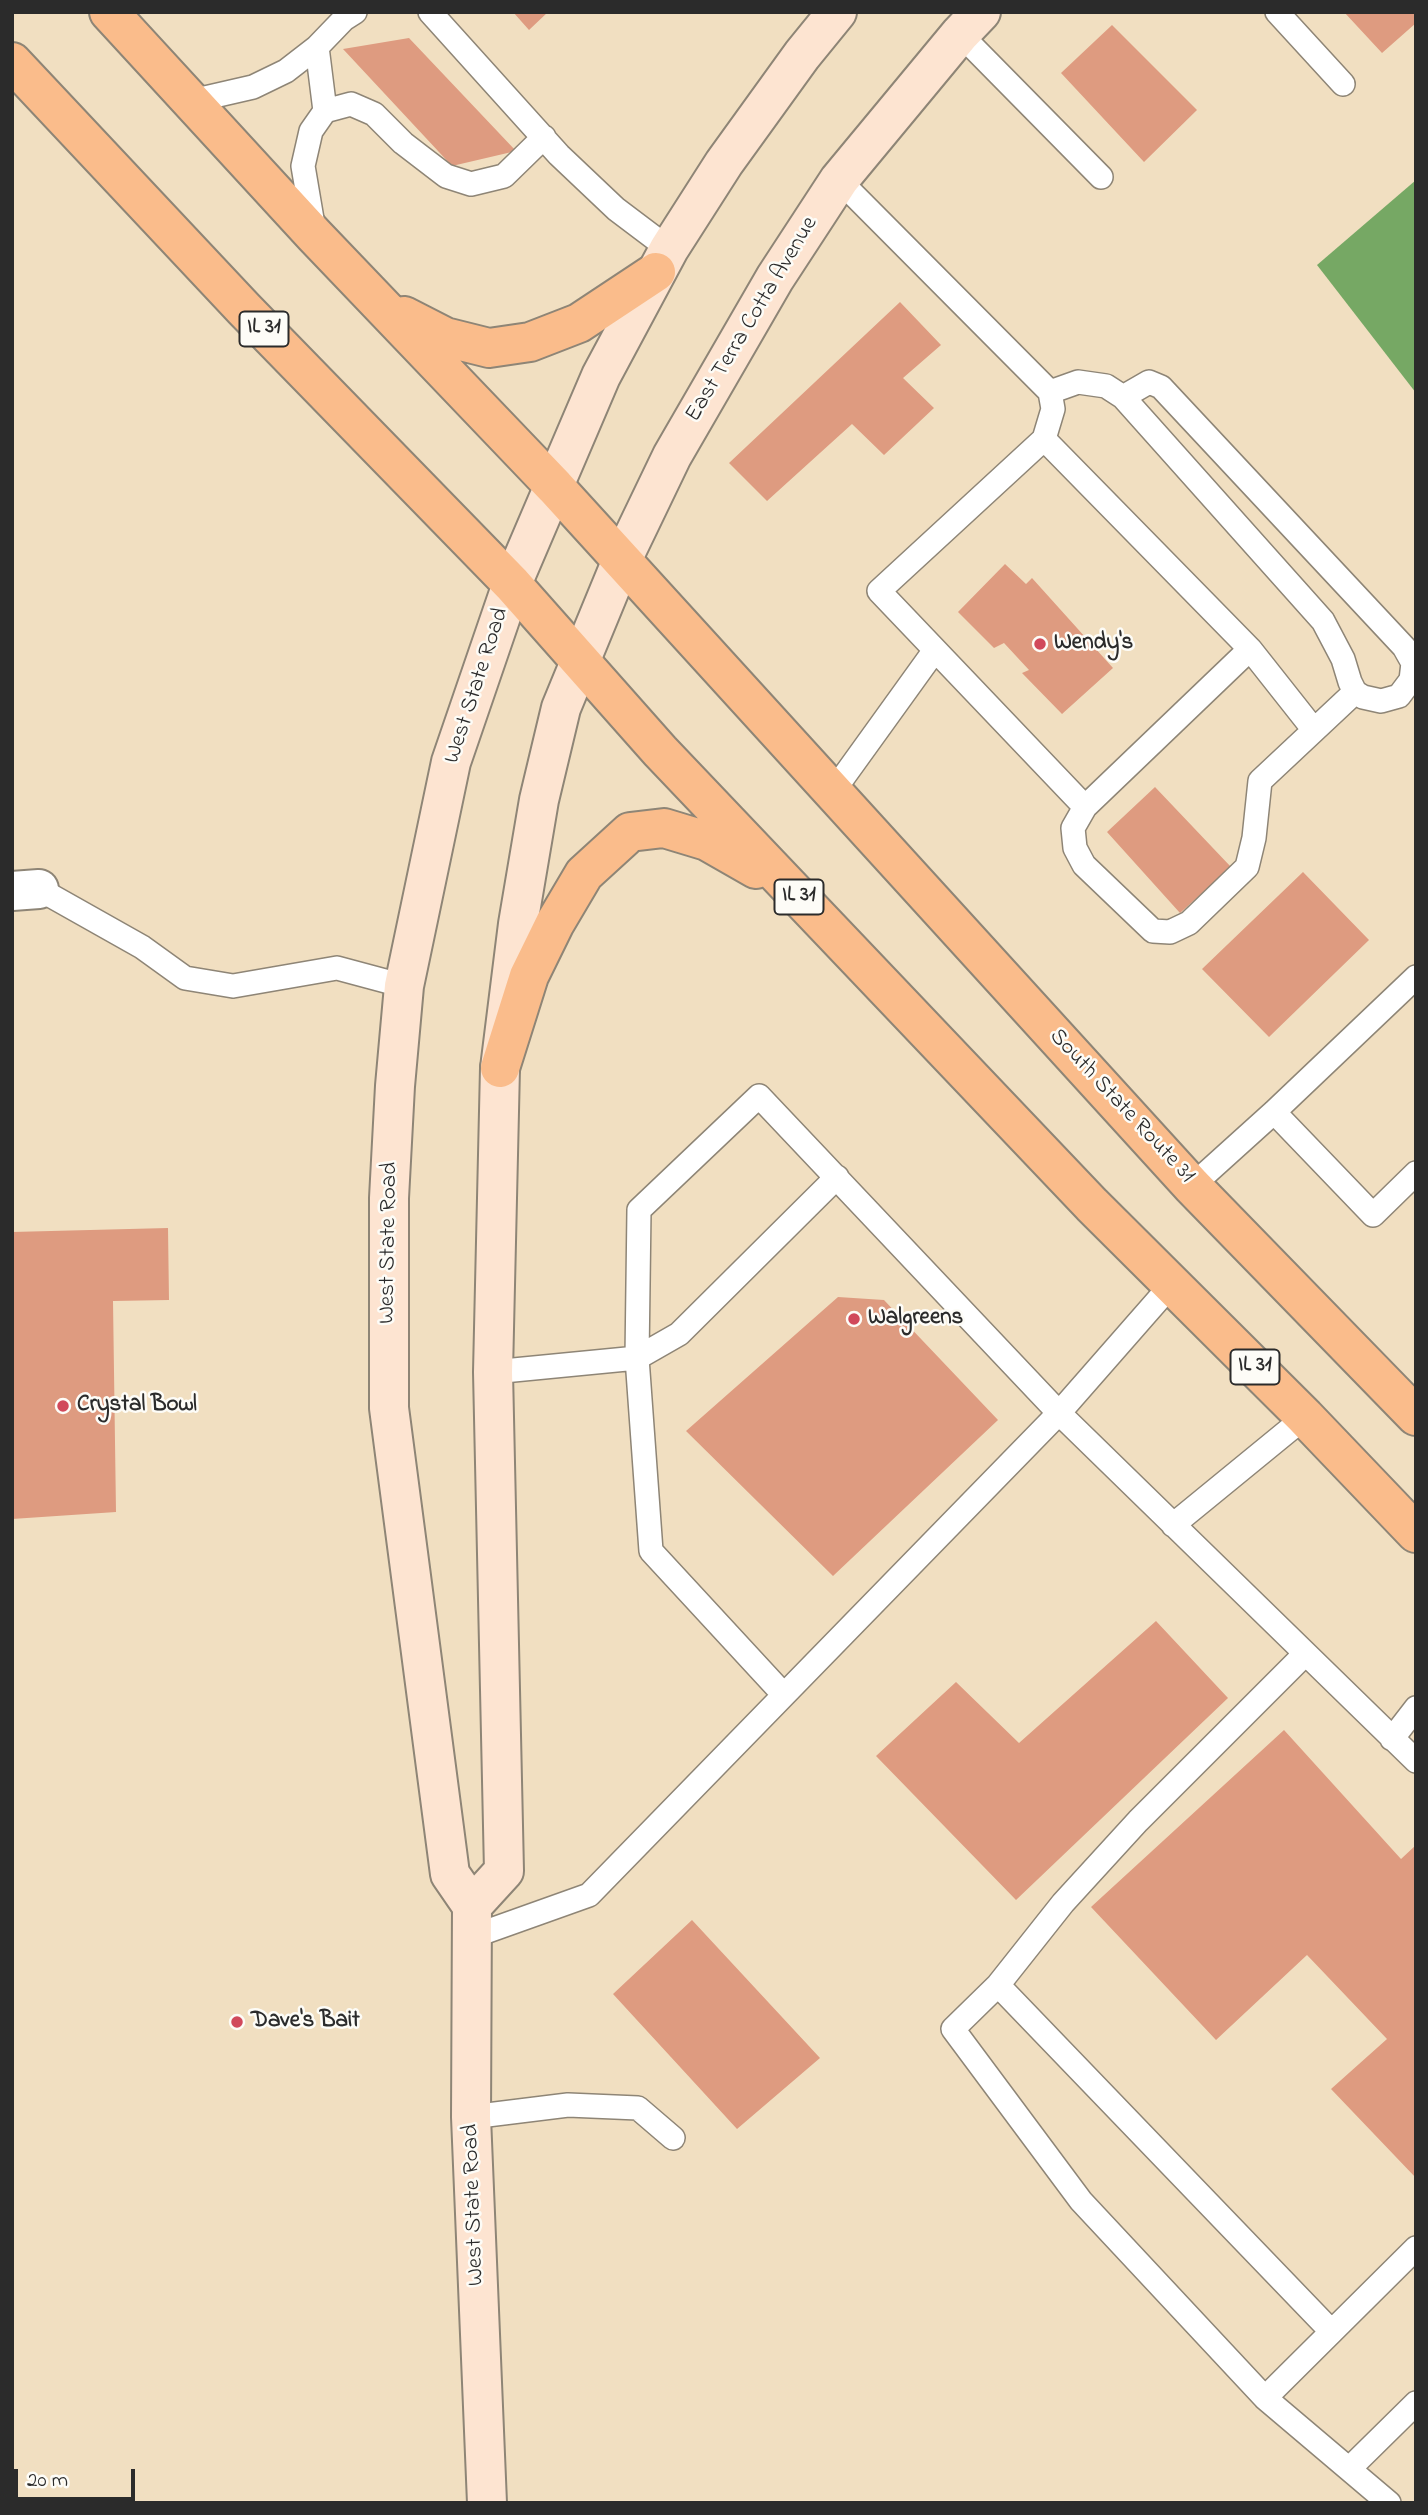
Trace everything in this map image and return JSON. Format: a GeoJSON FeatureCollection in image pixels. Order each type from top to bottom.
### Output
{"type":"FeatureCollection","features":[{"type":"Feature","properties":{"kind":"main road","name":"South State Route 31"},"geometry":{"type":"LineString","coordinates":[[109,12],[314,235],[555,487],[1192,1186],[1416,1416]]}},
{"type":"Feature","properties":{"kind":"main road"},"geometry":{"type":"LineString","coordinates":[[512,584],[601,376],[662,260],[724,163],[802,55],[837,12]]}},
{"type":"Feature","properties":{"kind":"main road","name":"East Terra Cotta Avenue"},"geometry":{"type":"LineString","coordinates":[[578,661],[622,560],[676,448],[775,278],[839,180],[971,23]]}},
{"type":"Feature","properties":{"kind":"main road","name":"IL 31"},"geometry":{"type":"LineString","coordinates":[[12,62],[244,309],[512,584],[660,751],[1092,1205],[1305,1417],[1416,1533]]}},
{"type":"Feature","properties":{"kind":"main road"},"geometry":{"type":"LineString","coordinates":[[378,302],[445,337],[489,348],[530,342],[579,323],[662,260]]}},
{"type":"Feature","properties":{"kind":"main road","name":"West State Road"},"geometry":{"type":"LineString","coordinates":[[487,2503],[471,2117],[473,1921],[450,1874],[389,1408],[389,1198],[404,986],[451,762],[512,584]]}},
{"type":"Feature","properties":{"kind":"main road"},"geometry":{"type":"LineString","coordinates":[[473,1921],[504,1871],[493,1372],[500,1068],[518,924],[539,800],[561,708],[578,661]]}},
{"type":"Feature","properties":{"kind":"main road"},"geometry":{"type":"LineString","coordinates":[[500,1068],[529,976],[555,923],[584,874],[630,832],[664,828],[707,841],[751,865],[805,904]]}},
{"type":"Feature","properties":{"kind":"lane"},"geometry":{"type":"LineString","coordinates":[[192,101],[253,87],[286,71],[355,12]]}},
{"type":"Feature","properties":{"kind":"lane"},"geometry":{"type":"LineString","coordinates":[[430,12],[544,137],[616,209],[662,260]]}},
{"type":"Feature","properties":{"kind":"lane"},"geometry":{"type":"LineString","coordinates":[[1278,12],[1343,84]]}},
{"type":"Feature","properties":{"kind":"lane"},"geometry":{"type":"LineString","coordinates":[[971,23],[1101,177]]}},
{"type":"Feature","properties":{"kind":"lane"},"geometry":{"type":"LineString","coordinates":[[317,47],[325,111]]}},
{"type":"Feature","properties":{"kind":"lane"},"geometry":{"type":"LineString","coordinates":[[314,235],[303,166],[311,131],[325,111],[351,104],[374,114],[403,143],[446,176],[471,184],[504,176],[544,137]]}},
{"type":"Feature","properties":{"kind":"lane"},"geometry":{"type":"LineString","coordinates":[[839,180],[1050,392],[1053,409],[1044,439],[878,591],[1085,807]]}},
{"type":"Feature","properties":{"kind":"lane"},"geometry":{"type":"LineString","coordinates":[[1050,392],[1078,382],[1106,386],[1123,397],[1323,621],[1343,659],[1355,692],[1363,697],[1381,701],[1399,696],[1411,680],[1413,663],[1404,647],[1161,387],[1149,382],[1123,397]]}},
{"type":"Feature","properties":{"kind":"lane"},"geometry":{"type":"LineString","coordinates":[[1044,439],[1250,649],[1314,730]]}},
{"type":"Feature","properties":{"kind":"lane"},"geometry":{"type":"LineString","coordinates":[[1250,649],[1085,807],[1073,828],[1075,848],[1084,865],[1153,931],[1170,932],[1189,923],[1247,867],[1254,838],[1260,781],[1355,692]]}},
{"type":"Feature","properties":{"kind":"lane"},"geometry":{"type":"LineString","coordinates":[[832,793],[935,650]]}},
{"type":"Feature","properties":{"kind":"lane"},"geometry":{"type":"LineString","coordinates":[[25,890],[142,947],[186,978],[233,986],[337,968],[404,986]]}},
{"type":"Feature","properties":{"kind":"lane"},"geometry":{"type":"LineString","coordinates":[[1192,1186],[1416,977]]}},
{"type":"Feature","properties":{"kind":"lane"},"geometry":{"type":"LineString","coordinates":[[784,1695],[651,1552],[637,1358],[639,1210],[759,1096],[1059,1413],[1416,1761]]}},
{"type":"Feature","properties":{"kind":"lane"},"geometry":{"type":"LineString","coordinates":[[1274,1112],[1373,1214],[1416,1173]]}},
{"type":"Feature","properties":{"kind":"lane"},"geometry":{"type":"LineString","coordinates":[[493,1372],[637,1358],[679,1334],[837,1177]]}},
{"type":"Feature","properties":{"kind":"lane"},"geometry":{"type":"LineString","coordinates":[[473,1921],[589,1895],[1059,1413],[1172,1284]]}},
{"type":"Feature","properties":{"kind":"lane"},"geometry":{"type":"LineString","coordinates":[[1173,1525],[1305,1417]]}},
{"type":"Feature","properties":{"kind":"lane"},"geometry":{"type":"LineString","coordinates":[[1305,1654],[1138,1821],[1063,1903],[998,1985],[953,2029],[1081,2201],[1265,2398],[1389,2503]]}},
{"type":"Feature","properties":{"kind":"lane"},"geometry":{"type":"LineString","coordinates":[[1392,1739],[1416,1708]]}},
{"type":"Feature","properties":{"kind":"lane"},"geometry":{"type":"LineString","coordinates":[[998,1985],[1331,2331]]}},
{"type":"Feature","properties":{"kind":"lane"},"geometry":{"type":"LineString","coordinates":[[471,2117],[568,2105],[638,2108],[673,2138]]}},
{"type":"Feature","properties":{"kind":"lane"},"geometry":{"type":"LineString","coordinates":[[1265,2398],[1416,2248]]}},
{"type":"Feature","properties":{"kind":"lane"},"geometry":{"type":"LineString","coordinates":[[1349,2469],[1416,2403]]}},
{"type":"Feature","properties":{"kind":"green space"},"geometry":{"type":"Polygon","coordinates":[[[1416,180],[1416,393],[1317,265],[1416,180]]]}},
{"type":"Feature","properties":{"kind":"building"},"geometry":{"type":"Polygon","coordinates":[[[513,12],[548,12],[529,30],[513,12]]]}},
{"type":"Feature","properties":{"kind":"building"},"geometry":{"type":"Polygon","coordinates":[[[1344,12],[1416,12],[1416,23],[1382,53],[1344,12]]]}},
{"type":"Feature","properties":{"kind":"building"},"geometry":{"type":"Polygon","coordinates":[[[1112,25],[1197,110],[1144,162],[1061,73],[1112,25]]]}},
{"type":"Feature","properties":{"kind":"building"},"geometry":{"type":"Polygon","coordinates":[[[409,38],[516,151],[452,166],[343,49],[409,38]]]}},
{"type":"Feature","properties":{"kind":"building"},"geometry":{"type":"Polygon","coordinates":[[[900,302],[941,345],[903,378],[934,408],[884,455],[852,424],[767,501],[729,463],[900,302]]]}},
{"type":"Feature","properties":{"kind":"building"},"geometry":{"type":"Polygon","coordinates":[[[1005,564],[1026,584],[1032,578],[1113,668],[1062,714],[1022,673],[1029,670],[1004,643],[994,648],[958,612],[1005,564]]]}},
{"type":"Feature","properties":{"kind":"building"},"geometry":{"type":"Polygon","coordinates":[[[1155,787],[1231,867],[1180,913],[1107,832],[1155,787]]]}},
{"type":"Feature","properties":{"kind":"building"},"geometry":{"type":"Polygon","coordinates":[[[1303,872],[1369,940],[1269,1037],[1202,969],[1303,872]]]}},
{"type":"Feature","properties":{"kind":"building","name":"Crystal Bowl"},"geometry":{"type":"Polygon","coordinates":[[[168,1228],[169,1300],[113,1301],[116,1512],[12,1519],[12,1232],[168,1228]]]}},
{"type":"Feature","properties":{"kind":"building"},"geometry":{"type":"Polygon","coordinates":[[[838,1297],[884,1300],[998,1420],[833,1576],[686,1431],[838,1297]]]}},
{"type":"Feature","properties":{"kind":"building"},"geometry":{"type":"Polygon","coordinates":[[[1156,1621],[1228,1698],[1016,1900],[876,1756],[956,1682],[1019,1743],[1156,1621]]]}},
{"type":"Feature","properties":{"kind":"building"},"geometry":{"type":"Polygon","coordinates":[[[1284,1730],[1401,1859],[1416,1845],[1416,2178],[1331,2089],[1387,2039],[1307,1955],[1216,2040],[1091,1907],[1284,1730]]]}},
{"type":"Feature","properties":{"kind":"building"},"geometry":{"type":"Polygon","coordinates":[[[692,1920],[820,2058],[737,2129],[613,1994],[692,1920]]]}},
{"type":"Feature","properties":{"kind":"place","name":"Wendy's"},"geometry":{"type":"Point","coordinates":[1040,644]}},
{"type":"Feature","properties":{"kind":"place","name":"Walgreens"},"geometry":{"type":"Point","coordinates":[854,1319]}},
{"type":"Feature","properties":{"kind":"place","name":"Crystal Bowl"},"geometry":{"type":"Point","coordinates":[63,1406]}},
{"type":"Feature","properties":{"kind":"place","name":"Dave's Bait"},"geometry":{"type":"Point","coordinates":[237,2022]}}]}
